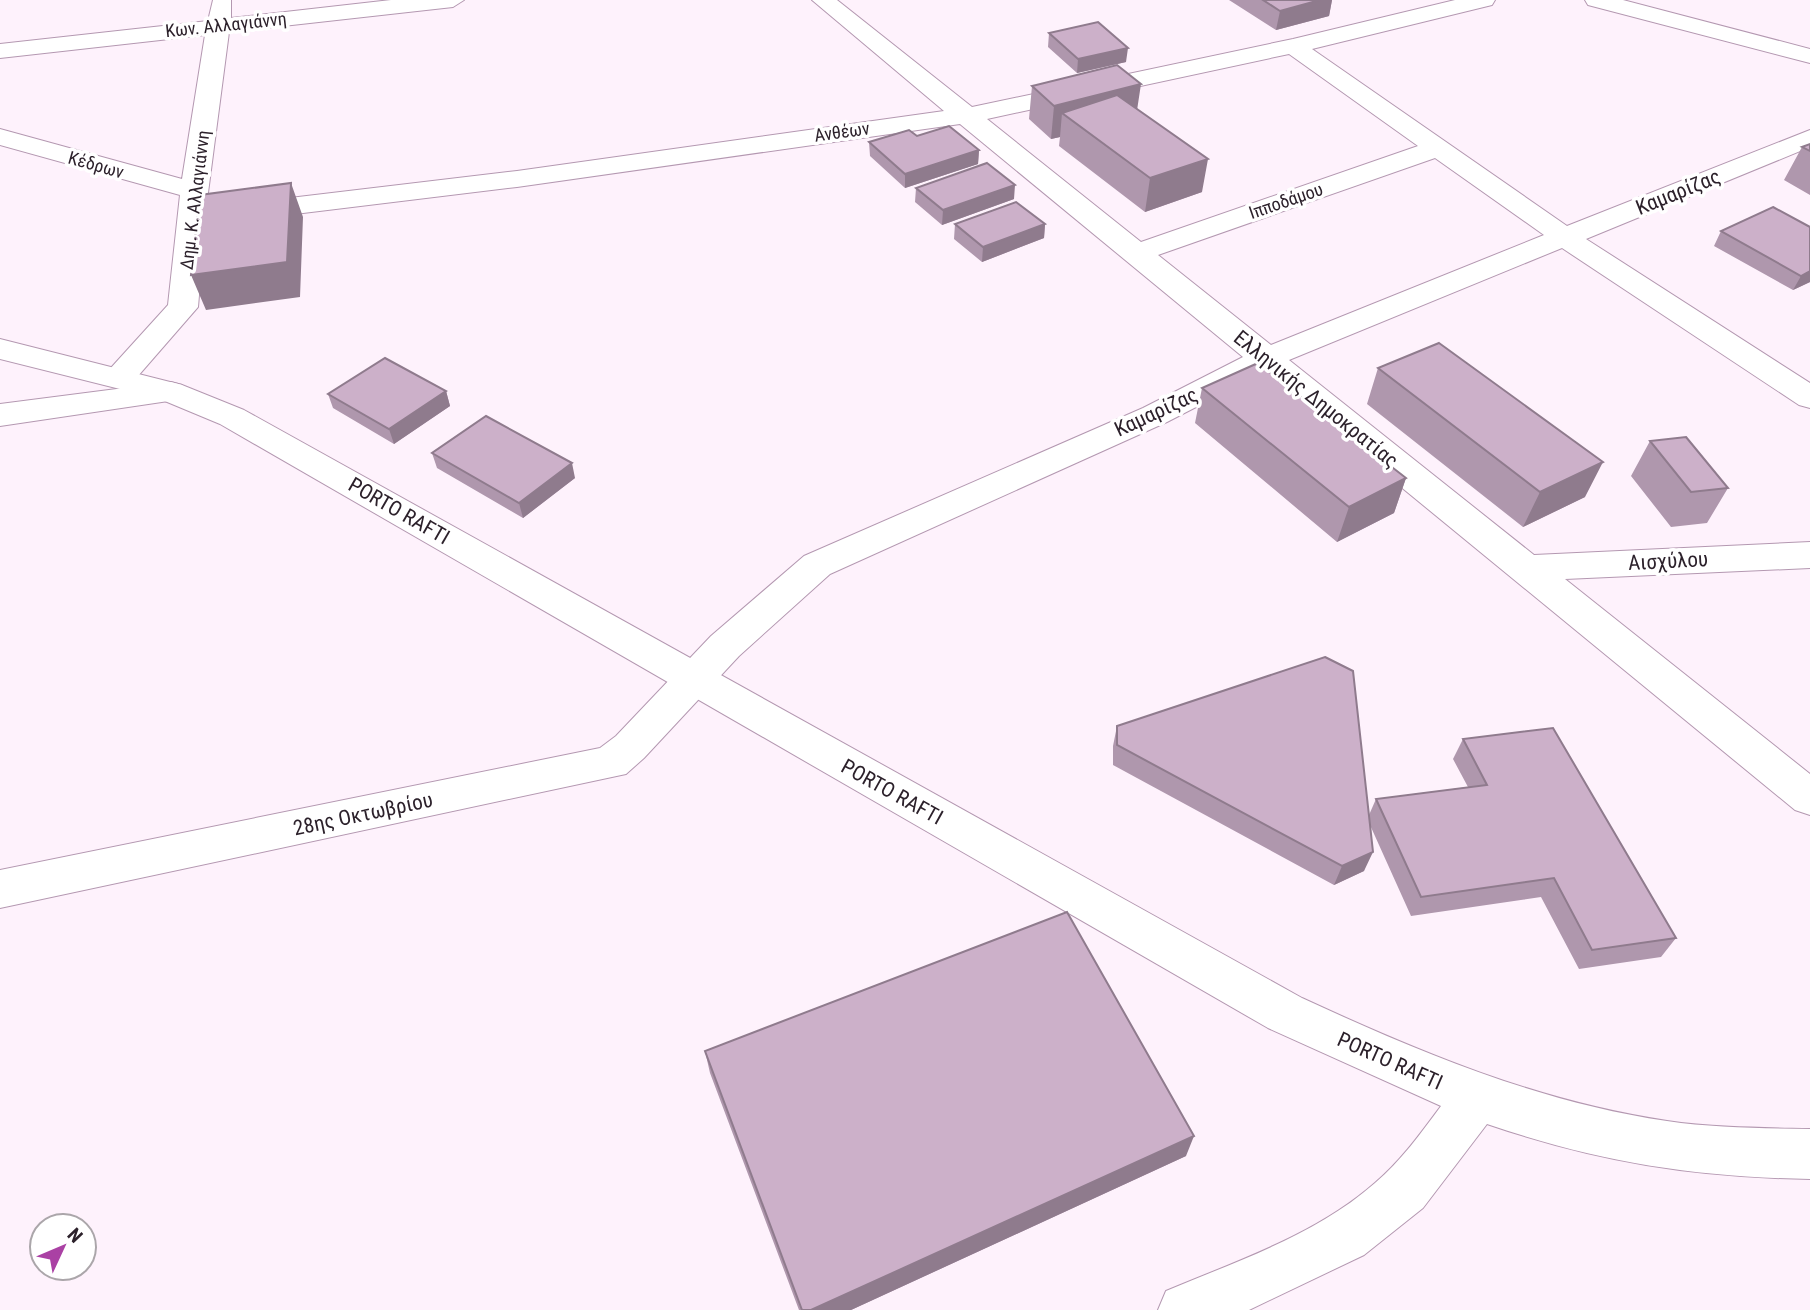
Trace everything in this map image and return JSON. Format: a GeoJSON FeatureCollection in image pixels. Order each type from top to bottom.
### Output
{"type":"FeatureCollection","features":[{"type":"Feature","properties":{"kind":"street","name":"Κων. Αλλαγιάννη"},"geometry":{"type":"LineString","coordinates":[[0,51],[220,13],[453,0]]}},
{"type":"Feature","properties":{"kind":"street","name":"Ελληνικής Δημοκρατίας"},"geometry":{"type":"LineString","coordinates":[[823,0],[1810,798]]}},
{"type":"Feature","properties":{"kind":"street","name":"Ανθέων"},"geometry":{"type":"LineString","coordinates":[[191,218],[517,179],[965,116],[1293,46],[1484,0]]}},
{"type":"Feature","properties":{"kind":"street"},"geometry":{"type":"LineString","coordinates":[[1596,0],[1810,56]]}},
{"type":"Feature","properties":{"kind":"street","name":"Δημ. Κ. Αλλαγιάννη"},"geometry":{"type":"LineString","coordinates":[[120,377],[183,307],[194,190],[220,13]]}},
{"type":"Feature","properties":{"kind":"street"},"geometry":{"type":"LineString","coordinates":[[1293,46],[1563,236],[1810,398]]}},
{"type":"Feature","properties":{"kind":"street","name":"Κέδρων"},"geometry":{"type":"LineString","coordinates":[[0,137],[159,183],[194,190]]}},
{"type":"Feature","properties":{"kind":"street","name":"Καμαρίζας"},"geometry":{"type":"LineString","coordinates":[[693,680],[725,646],[817,565],[1155,415],[1266,358],[1810,138]]}},
{"type":"Feature","properties":{"kind":"street","name":"Ιπποδάμου"},"geometry":{"type":"LineString","coordinates":[[1136,254],[1436,149]]}},
{"type":"Feature","properties":{"kind":"street","name":"PORTO RAFTI"},"geometry":{"type":"LineString","coordinates":[[0,349],[120,377],[171,392],[256,430],[1285,1013],[1378,1058],[1476,1098],[1570,1128],[1628,1141],[1689,1151],[1810,1154]]}},
{"type":"Feature","properties":{"kind":"street"},"geometry":{"type":"LineString","coordinates":[[0,415],[171,392]]}},
{"type":"Feature","properties":{"kind":"street","name":"Αισχύλου"},"geometry":{"type":"LineString","coordinates":[[1525,568],[1810,555]]}},
{"type":"Feature","properties":{"kind":"street","name":"28ης Οκτωβρίου"},"geometry":{"type":"LineString","coordinates":[[0,889],[599,766],[619,757],[693,680]]}},
{"type":"Feature","properties":{"kind":"street"},"geometry":{"type":"LineString","coordinates":[[1185,1310],[1324,1248],[1362,1226],[1394,1201],[1432,1158],[1476,1098]]}},
{"type":"Feature","properties":{"kind":"building"},"geometry":{"type":"Polygon","coordinates":[[[1263,0],[1320,0],[1280,11],[1263,0]]]}},
{"type":"Feature","properties":{"kind":"building"},"geometry":{"type":"Polygon","coordinates":[[[1098,22],[1128,48],[1078,59],[1049,33],[1098,22]]]}},
{"type":"Feature","properties":{"kind":"building"},"geometry":{"type":"Polygon","coordinates":[[[1117,65],[1141,84],[1054,106],[1032,86],[1117,65]]]}},
{"type":"Feature","properties":{"kind":"building"},"geometry":{"type":"Polygon","coordinates":[[[1117,95],[1208,159],[1150,178],[1062,113],[1117,95]]]}},
{"type":"Feature","properties":{"kind":"building"},"geometry":{"type":"Polygon","coordinates":[[[949,126],[979,150],[905,174],[869,142],[909,130],[917,136],[949,126]]]}},
{"type":"Feature","properties":{"kind":"building"},"geometry":{"type":"Polygon","coordinates":[[[987,163],[1015,185],[943,210],[916,188],[987,163]]]}},
{"type":"Feature","properties":{"kind":"building"},"geometry":{"type":"Polygon","coordinates":[[[291,183],[287,262],[191,275],[200,195],[291,183]]]}},
{"type":"Feature","properties":{"kind":"building"},"geometry":{"type":"Polygon","coordinates":[[[1016,202],[1045,224],[983,247],[955,224],[1016,202]]]}},
{"type":"Feature","properties":{"kind":"building"},"geometry":{"type":"Polygon","coordinates":[[[1773,207],[1810,227],[1810,271],[1801,276],[1721,231],[1773,207]]]}},
{"type":"Feature","properties":{"kind":"building"},"geometry":{"type":"Polygon","coordinates":[[[1439,343],[1603,462],[1540,492],[1378,368],[1439,343]]]}},
{"type":"Feature","properties":{"kind":"building"},"geometry":{"type":"Polygon","coordinates":[[[385,358],[446,391],[389,429],[328,394],[385,358]]]}},
{"type":"Feature","properties":{"kind":"building"},"geometry":{"type":"Polygon","coordinates":[[[1258,363],[1406,478],[1349,507],[1202,388],[1258,363]]]}},
{"type":"Feature","properties":{"kind":"building"},"geometry":{"type":"Polygon","coordinates":[[[486,416],[572,463],[519,503],[432,453],[486,416]]]}},
{"type":"Feature","properties":{"kind":"building"},"geometry":{"type":"Polygon","coordinates":[[[1686,437],[1728,488],[1691,492],[1650,441],[1686,437]]]}},
{"type":"Feature","properties":{"kind":"building"},"geometry":{"type":"Polygon","coordinates":[[[1325,657],[1353,671],[1373,852],[1342,866],[1117,745],[1117,726],[1325,657]]]}},
{"type":"Feature","properties":{"kind":"building"},"geometry":{"type":"Polygon","coordinates":[[[1553,728],[1676,938],[1592,950],[1554,878],[1421,897],[1376,799],[1487,785],[1463,739],[1553,728]]]}},
{"type":"Feature","properties":{"kind":"building"},"geometry":{"type":"Polygon","coordinates":[[[1067,912],[1194,1136],[811,1310],[802,1310],[705,1051],[1067,912]]]}}]}
